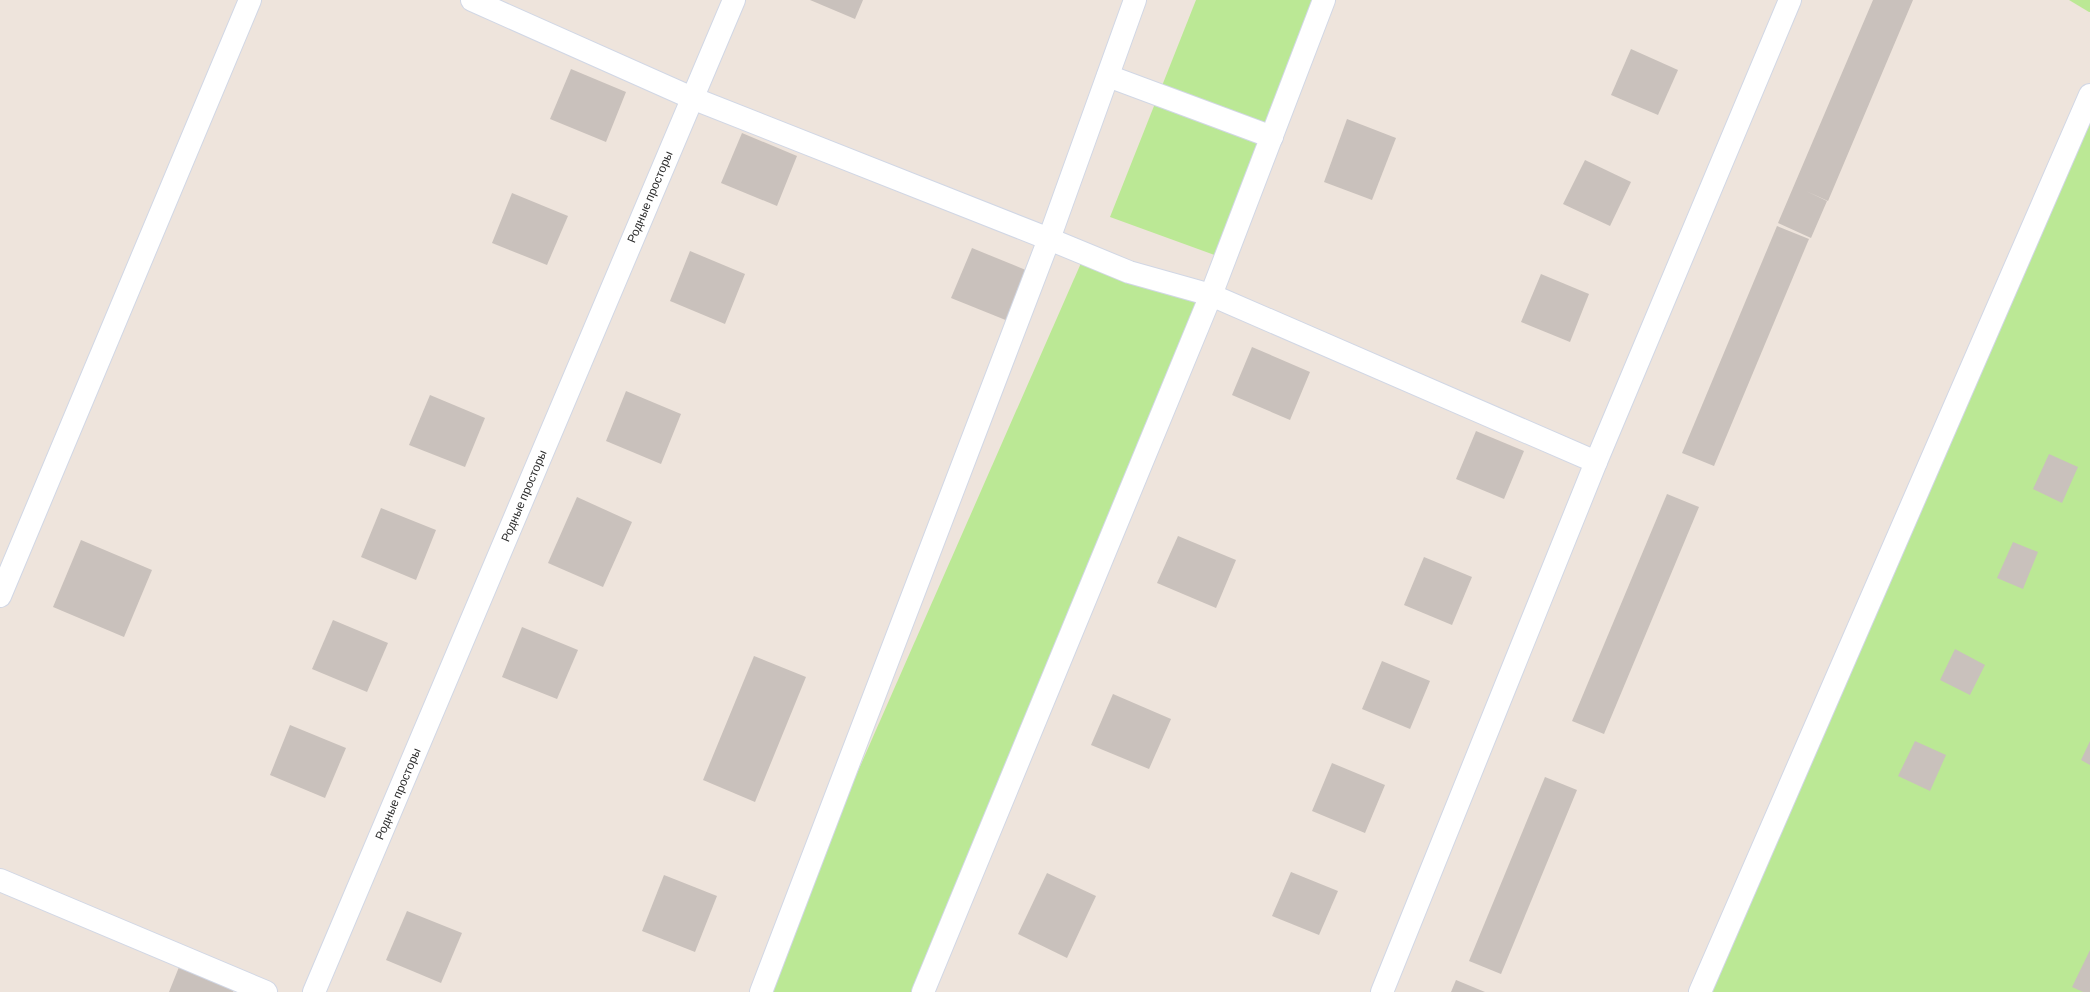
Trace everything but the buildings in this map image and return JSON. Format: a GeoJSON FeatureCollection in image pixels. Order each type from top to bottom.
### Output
{"type":"FeatureCollection","features":[{"type":"Feature","properties":{"kind":"street"},"geometry":{"type":"LineString","coordinates":[[0,596],[250,0]]}},
{"type":"Feature","properties":{"kind":"street"},"geometry":{"type":"LineString","coordinates":[[472,0],[692,98],[1049,238],[1129,272],[1212,295],[1596,462]]}},
{"type":"Feature","properties":{"kind":"street","name":"Родные просторы"},"geometry":{"type":"LineString","coordinates":[[314,992],[734,0]]}},
{"type":"Feature","properties":{"kind":"street"},"geometry":{"type":"LineString","coordinates":[[761,992],[1049,238],[1135,0]]}},
{"type":"Feature","properties":{"kind":"street"},"geometry":{"type":"LineString","coordinates":[[923,992],[1212,295],[1324,0]]}},
{"type":"Feature","properties":{"kind":"street"},"geometry":{"type":"LineString","coordinates":[[1382,992],[1596,462],[1790,0]]}},
{"type":"Feature","properties":{"kind":"street"},"geometry":{"type":"LineString","coordinates":[[1108,76],[1272,138]]}},
{"type":"Feature","properties":{"kind":"street"},"geometry":{"type":"LineString","coordinates":[[1700,992],[2090,95]]}},
{"type":"Feature","properties":{"kind":"street"},"geometry":{"type":"LineString","coordinates":[[0,880],[266,992]]}},
{"type":"Feature","properties":{"kind":"green space"},"geometry":{"type":"Polygon","coordinates":[[[1196,0],[1334,0],[1231,261],[1110,217],[1196,0]]]}},
{"type":"Feature","properties":{"kind":"green space"},"geometry":{"type":"Polygon","coordinates":[[[2069,0],[2090,0],[2090,12],[2089,12],[2069,0]]]}},
{"type":"Feature","properties":{"kind":"green space"},"geometry":{"type":"Polygon","coordinates":[[[2090,120],[2090,992],[1712,992],[2090,120]]]}},
{"type":"Feature","properties":{"kind":"green space"},"geometry":{"type":"Polygon","coordinates":[[[1085,254],[1214,303],[911,992],[761,992],[1085,254]]]}}]}
